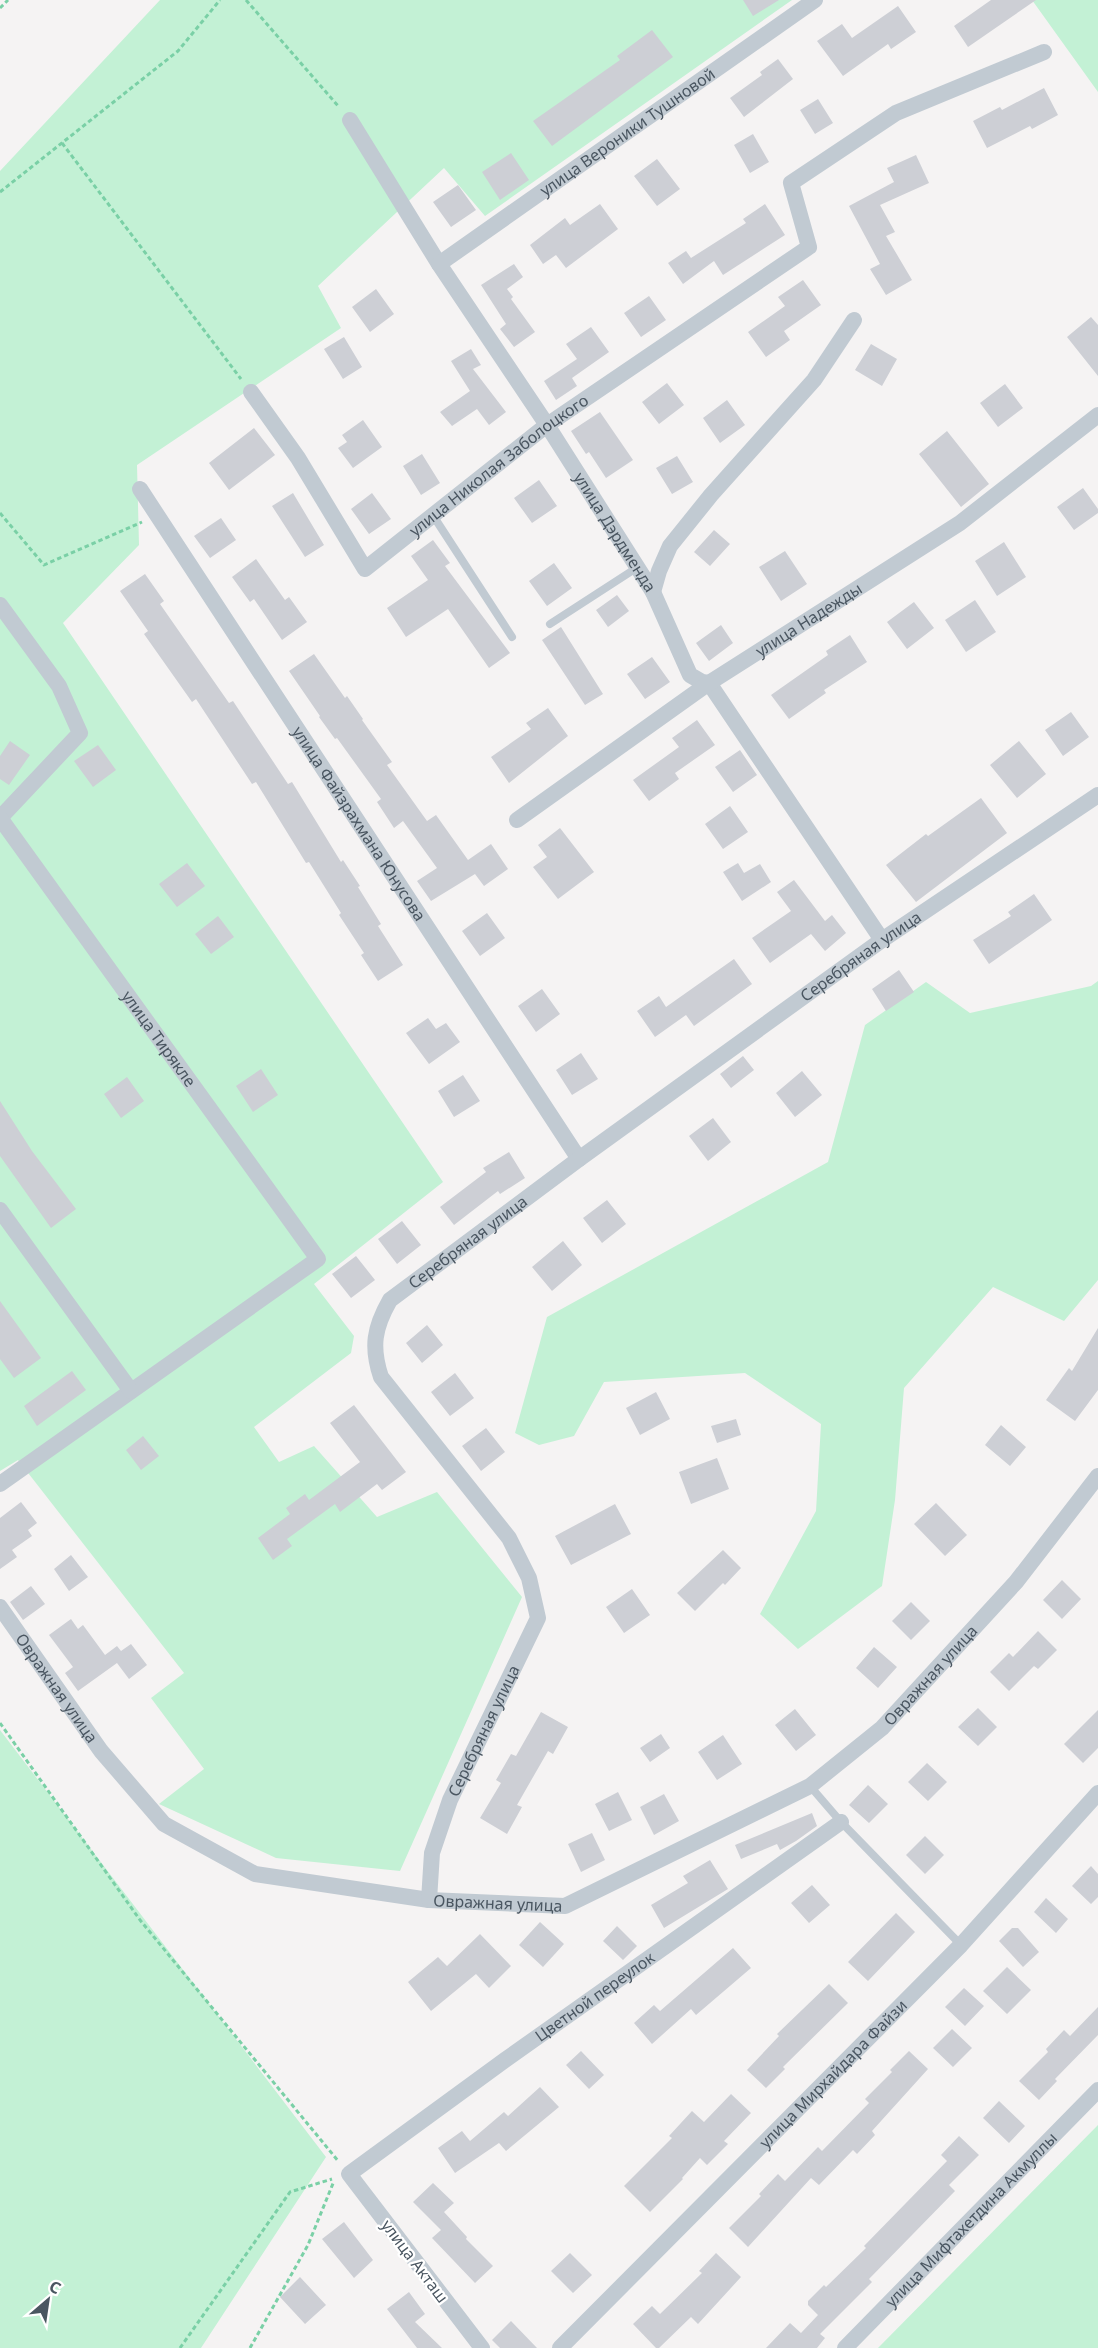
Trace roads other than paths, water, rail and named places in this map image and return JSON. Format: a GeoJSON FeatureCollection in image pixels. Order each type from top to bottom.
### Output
{"type":"FeatureCollection","features":[{"type":"Feature","properties":{"kind":"street","name":"улица Вероники Тушновой"},"geometry":{"type":"LineString","coordinates":[[439,264],[815,0]]}},
{"type":"Feature","properties":{"kind":"street","name":"улица Николая Заболоцкого"},"geometry":{"type":"LineString","coordinates":[[251,392],[298,458],[365,569],[434,517],[547,425],[809,247],[791,183],[896,112],[1044,52]]}},
{"type":"Feature","properties":{"kind":"street","name":"улица Дэрдменда"},"geometry":{"type":"LineString","coordinates":[[350,120],[439,264],[547,425],[638,567],[653,592],[690,675],[702,682],[710,683],[882,940]]}},
{"type":"Feature","properties":{"kind":"street"},"geometry":{"type":"LineString","coordinates":[[653,592],[670,546],[711,495],[814,380],[854,320]]}},
{"type":"Feature","properties":{"kind":"street","name":"улица Надежды"},"geometry":{"type":"LineString","coordinates":[[517,820],[710,683],[960,522],[1098,415]]}},
{"type":"Feature","properties":{"kind":"street","name":"улица Файзрахмана Юнусова"},"geometry":{"type":"LineString","coordinates":[[140,489],[579,1159]]}},
{"type":"Feature","properties":{"kind":"street"},"geometry":{"type":"LineString","coordinates":[[0,605],[58,686],[80,733],[0,818]]}},
{"type":"Feature","properties":{"kind":"street","name":"Серебряная улица"},"geometry":{"type":"LineString","coordinates":[[429,1900],[432,1853],[450,1800],[538,1618],[529,1578],[509,1538],[381,1377],[375,1358],[376,1337],[379,1319],[390,1300],[579,1159],[882,940],[1098,795]]}},
{"type":"Feature","properties":{"kind":"street","name":"улица Тирякле"},"geometry":{"type":"LineString","coordinates":[[0,818],[318,1258],[131,1391]]}},
{"type":"Feature","properties":{"kind":"street"},"geometry":{"type":"LineString","coordinates":[[0,1210],[131,1391],[0,1484]]}},
{"type":"Feature","properties":{"kind":"street","name":"Овражная улица"},"geometry":{"type":"LineString","coordinates":[[0,1607],[101,1751],[164,1824],[255,1874],[429,1900],[565,1906],[810,1785],[882,1728],[1016,1582],[1098,1476]]}},
{"type":"Feature","properties":{"kind":"street","name":"улица Мирхайдара Файзи"},"geometry":{"type":"LineString","coordinates":[[560,2348],[960,1945],[1098,1792]]}},
{"type":"Feature","properties":{"kind":"street","name":"Цветной переулок"},"geometry":{"type":"LineString","coordinates":[[349,2174],[504,2060],[841,1822]]}},
{"type":"Feature","properties":{"kind":"street","name":"улица Мифтахетдина Акмуллы"},"geometry":{"type":"LineString","coordinates":[[845,2348],[1098,2090]]}},
{"type":"Feature","properties":{"kind":"street","name":"улица Акташ"},"geometry":{"type":"LineString","coordinates":[[349,2174],[482,2348]]}},
{"type":"Feature","properties":{"kind":"lane"},"geometry":{"type":"LineString","coordinates":[[434,517],[512,637]]}},
{"type":"Feature","properties":{"kind":"lane"},"geometry":{"type":"LineString","coordinates":[[550,624],[638,567]]}},
{"type":"Feature","properties":{"kind":"lane"},"geometry":{"type":"LineString","coordinates":[[810,1785],[841,1822],[960,1945]]}}]}
